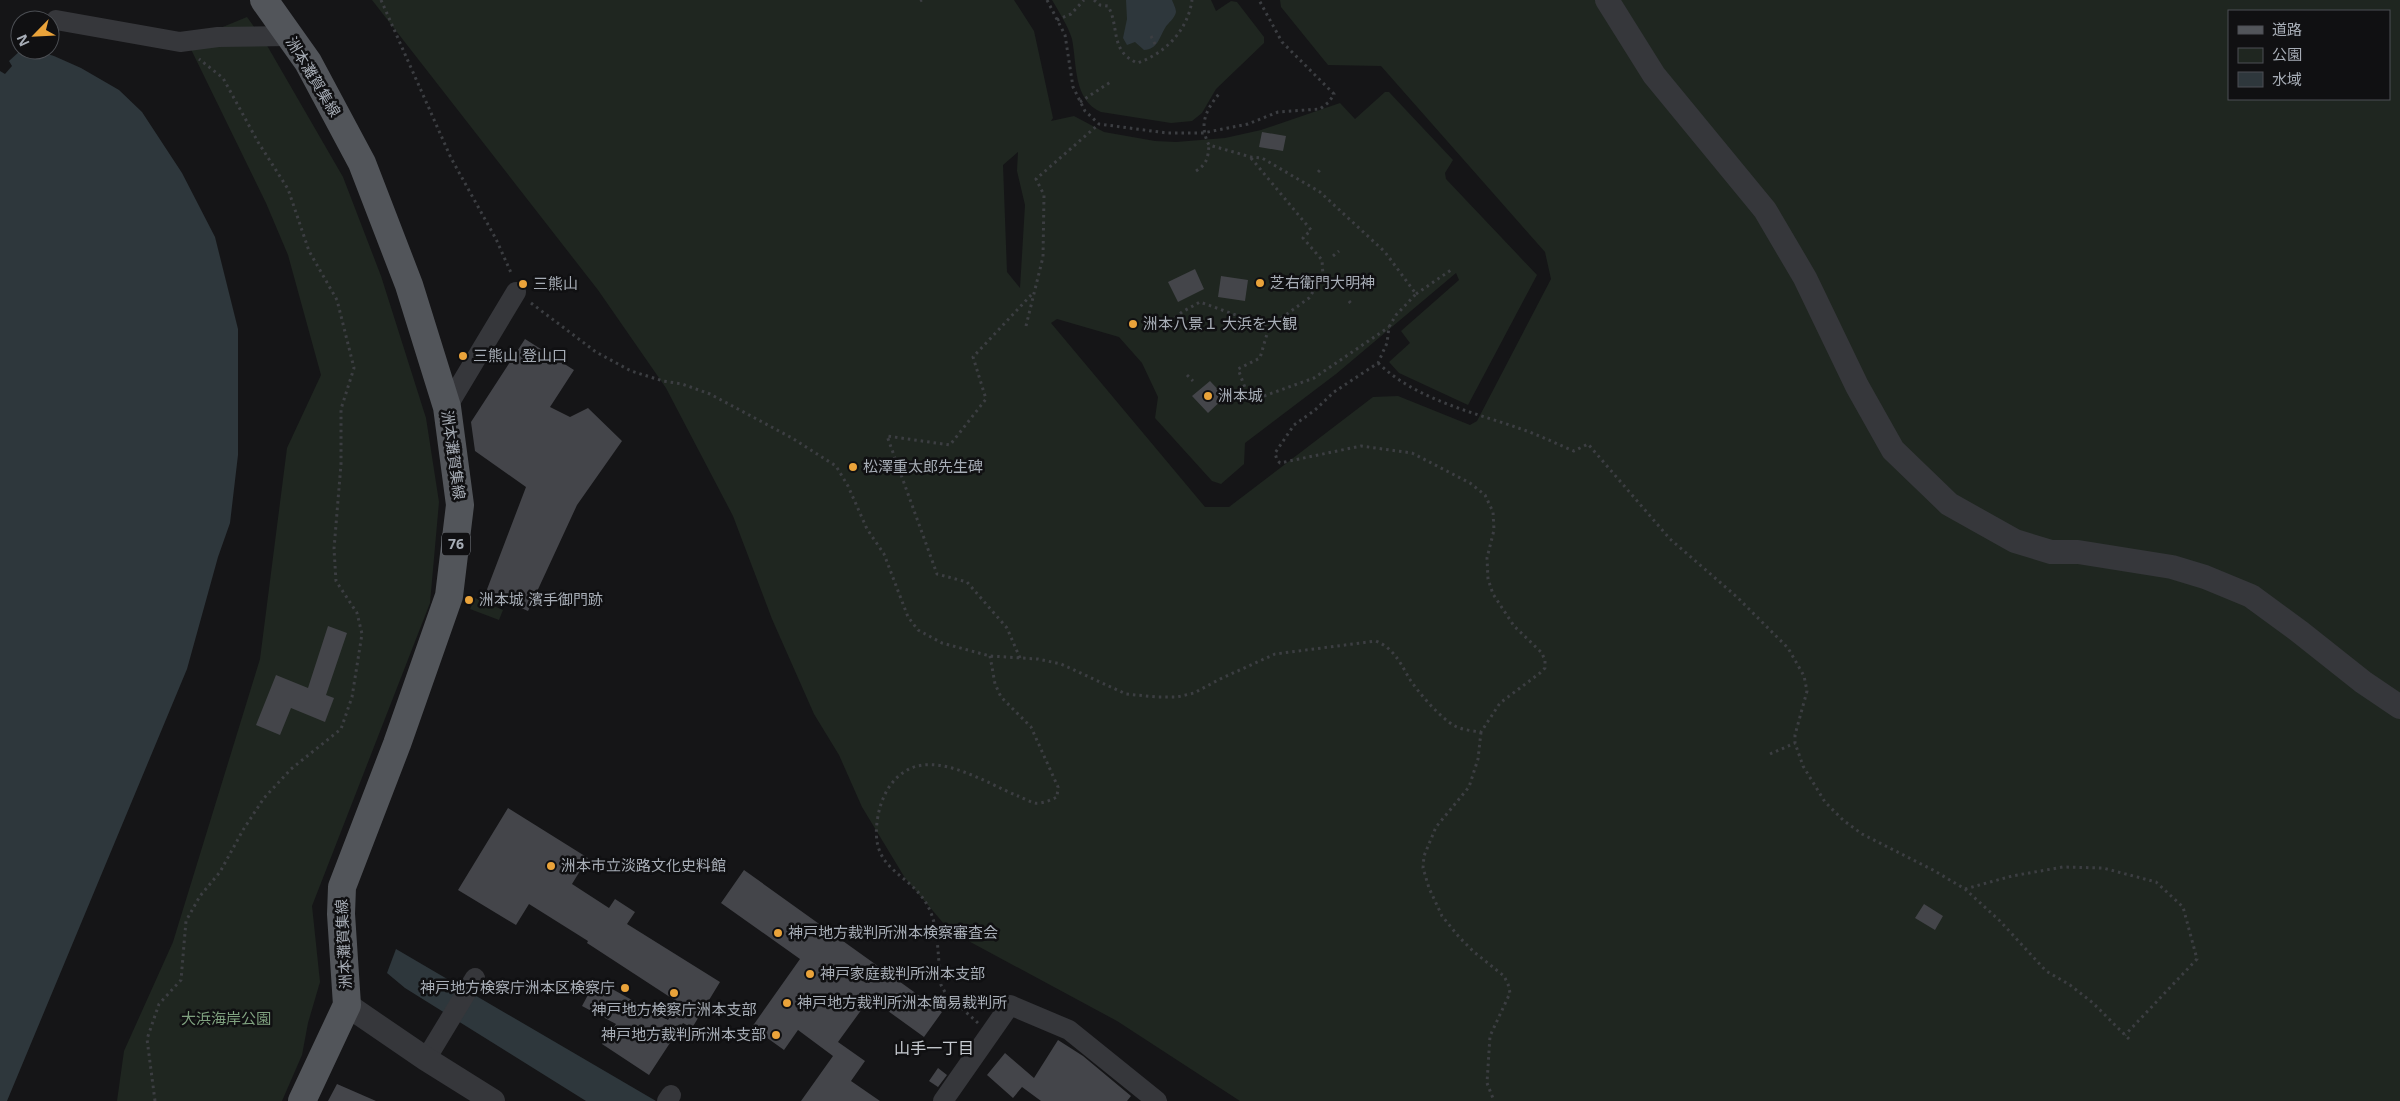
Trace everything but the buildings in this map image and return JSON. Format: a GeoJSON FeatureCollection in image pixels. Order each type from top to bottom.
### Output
{"type":"FeatureCollection","features":[{"type":"Feature","properties":{"kind":"main road","name":"洲本灘賀集線"},"geometry":{"type":"LineString","coordinates":[[264,0],[308,62],[362,163],[409,285],[446,407],[460,505],[449,596],[397,744],[342,887],[341,914],[347,1004],[302,1101]]}},
{"type":"Feature","properties":{"kind":"street"},"geometry":{"type":"LineString","coordinates":[[1607,0],[1654,75],[1764,210],[1805,278],[1857,386],[1893,450],[1949,504],[2015,541],[2051,552],[2078,552],[2172,567],[2204,577],[2250,596],[2300,632],[2363,682],[2400,707]]}},
{"type":"Feature","properties":{"kind":"street"},"geometry":{"type":"LineString","coordinates":[[60,21],[180,42],[218,36],[289,36]]}},
{"type":"Feature","properties":{"kind":"street"},"geometry":{"type":"LineString","coordinates":[[446,407],[516,292]]}},
{"type":"Feature","properties":{"kind":"street"},"geometry":{"type":"LineString","coordinates":[[426,1059],[476,978]]}},
{"type":"Feature","properties":{"kind":"street"},"geometry":{"type":"LineString","coordinates":[[347,1004],[426,1059],[493,1101]]}},
{"type":"Feature","properties":{"kind":"street"},"geometry":{"type":"LineString","coordinates":[[943,1101],[1010,1006],[1069,1030],[1157,1101]]}},
{"type":"Feature","properties":{"kind":"path"},"geometry":{"type":"LineString","coordinates":[[382,0],[451,158],[496,239],[515,282],[516,292],[596,352],[622,366],[663,381],[682,384],[710,394],[825,457],[842,474],[867,529],[884,554],[908,617],[918,630],[942,643],[990,656],[1062,664],[1126,694],[1176,697],[1194,693],[1275,654],[1376,641],[1387,646],[1410,680],[1436,710],[1454,726],[1481,732]]}},
{"type":"Feature","properties":{"kind":"path"},"geometry":{"type":"LineString","coordinates":[[1047,0],[1065,36],[1073,87],[1085,111],[1099,124],[1167,133],[1203,133],[1248,124],[1278,112],[1320,109],[1329,102],[1334,94],[1282,42],[1259,0]]}},
{"type":"Feature","properties":{"kind":"path"},"geometry":{"type":"LineString","coordinates":[[1057,20],[1071,14],[1084,0]]}},
{"type":"Feature","properties":{"kind":"path"},"geometry":{"type":"LineString","coordinates":[[1094,0],[1100,5],[1108,6],[1112,14],[1116,40],[1128,59],[1137,63],[1152,58],[1183,29],[1190,12],[1192,0]]}},
{"type":"Feature","properties":{"kind":"path"},"geometry":{"type":"LineString","coordinates":[[1151,36],[1156,46]]}},
{"type":"Feature","properties":{"kind":"path"},"geometry":{"type":"LineString","coordinates":[[155,1101],[147,1039],[159,1004],[181,980],[186,921],[200,896],[220,872],[243,830],[264,798],[291,769],[341,729],[352,697],[362,634],[357,613],[336,581],[334,549],[341,464],[341,409],[354,368],[337,300],[309,251],[288,189],[258,142],[223,78],[180,42]]}},
{"type":"Feature","properties":{"kind":"path"},"geometry":{"type":"LineString","coordinates":[[1080,102],[1112,81]]}},
{"type":"Feature","properties":{"kind":"path"},"geometry":{"type":"LineString","coordinates":[[1196,171],[1204,166],[1208,159],[1209,146],[1203,133],[1203,120],[1219,94]]}},
{"type":"Feature","properties":{"kind":"path"},"geometry":{"type":"LineString","coordinates":[[1026,326],[1043,256],[1044,194],[1036,179],[1099,124]]}},
{"type":"Feature","properties":{"kind":"path"},"geometry":{"type":"LineString","coordinates":[[1209,146],[1250,157],[1262,158],[1320,192],[1385,252],[1416,294]]}},
{"type":"Feature","properties":{"kind":"path"},"geometry":{"type":"LineString","coordinates":[[1250,157],[1311,230],[1302,238],[1322,260],[1323,276],[1309,298],[1269,327],[1260,358],[1238,369],[1250,401],[1314,378],[1389,327]]}},
{"type":"Feature","properties":{"kind":"path"},"geometry":{"type":"LineString","coordinates":[[1318,172],[1321,168]]}},
{"type":"Feature","properties":{"kind":"path"},"geometry":{"type":"LineString","coordinates":[[1333,256],[1339,251]]}},
{"type":"Feature","properties":{"kind":"path"},"geometry":{"type":"LineString","coordinates":[[1451,270],[1416,294],[1396,315],[1389,327],[1387,343],[1378,363],[1334,392],[1294,425],[1275,453],[1276,460],[1280,462],[1288,462],[1361,446],[1412,453],[1470,483],[1484,495],[1493,512],[1494,530],[1487,558],[1488,579],[1493,594],[1514,626],[1542,653],[1545,661],[1545,668],[1540,673],[1500,703],[1481,732],[1478,759],[1469,787],[1436,827],[1424,856],[1423,868],[1442,916],[1474,952],[1504,976],[1508,984],[1510,993],[1490,1036],[1487,1084],[1494,1101]]}},
{"type":"Feature","properties":{"kind":"path"},"geometry":{"type":"LineString","coordinates":[[1020,658],[1007,628],[967,582],[937,574],[887,436],[950,445],[986,399],[973,357],[1033,293]]}},
{"type":"Feature","properties":{"kind":"path"},"geometry":{"type":"LineString","coordinates":[[1348,301],[1352,305]]}},
{"type":"Feature","properties":{"kind":"path"},"geometry":{"type":"LineString","coordinates":[[1165,326],[1182,312],[1200,302],[1269,327]]}},
{"type":"Feature","properties":{"kind":"path"},"geometry":{"type":"LineString","coordinates":[[1378,363],[1406,386],[1456,408],[1526,431],[1574,451],[1588,444],[1670,540],[1738,597],[1788,648],[1804,676],[1806,691],[1795,735],[1795,743],[1803,766],[1824,802],[1843,820],[1862,834],[1933,870],[1965,890],[2000,921],[2042,967],[2093,1003],[2130,1040]]}},
{"type":"Feature","properties":{"kind":"path"},"geometry":{"type":"LineString","coordinates":[[1187,375],[1193,381]]}},
{"type":"Feature","properties":{"kind":"path"},"geometry":{"type":"LineString","coordinates":[[990,656],[995,684],[1001,696],[1031,727],[1058,787],[1057,797],[1036,804],[951,767],[928,763],[912,767],[897,777],[880,805],[875,834],[879,852],[889,866],[919,893],[932,915],[941,985],[946,994],[990,1034]]}},
{"type":"Feature","properties":{"kind":"path"},"geometry":{"type":"LineString","coordinates":[[1770,754],[1795,743]]}},
{"type":"Feature","properties":{"kind":"path"},"geometry":{"type":"LineString","coordinates":[[1965,890],[2012,876],[2063,868],[2103,868],[2156,882],[2183,908],[2196,959],[2125,1035]]}},
{"type":"Feature","properties":{"kind":"green space"},"geometry":{"type":"Polygon","coordinates":[[[372,0],[1014,0],[1034,31],[1053,118],[1051,121],[1074,116],[1104,132],[1155,141],[1176,142],[1225,138],[1261,130],[1340,103],[1355,119],[1385,92],[1389,92],[1453,160],[1445,173],[1446,179],[1537,275],[1468,405],[1399,373],[1389,362],[1410,343],[1401,331],[1459,280],[1456,273],[1336,374],[1245,443],[1244,464],[1221,484],[1212,481],[1155,418],[1158,397],[1142,363],[1119,337],[1057,319],[1051,323],[1205,507],[1229,507],[1373,397],[1398,396],[1470,425],[1477,421],[1551,279],[1545,252],[1381,66],[1328,65],[1281,7],[1280,0],[2400,0],[2400,1101],[1240,1101],[1117,1021],[950,931],[905,878],[862,807],[839,755],[814,714],[772,619],[733,516],[666,388],[598,290],[372,0]],[[1018,152],[1003,165],[1007,272],[1020,288],[1025,205],[1017,171],[1018,152]]]}},
{"type":"Feature","properties":{"kind":"green space"},"geometry":{"type":"Polygon","coordinates":[[[1052,0],[1211,0],[1216,11],[1231,1],[1237,2],[1264,37],[1264,43],[1216,89],[1202,113],[1192,121],[1171,123],[1101,112],[1085,99],[1081,90],[1072,39],[1066,24],[1052,0]]]}},
{"type":"Feature","properties":{"kind":"green space","name":"大浜海岸公園"},"geometry":{"type":"Polygon","coordinates":[[[247,17],[265,42],[343,177],[381,276],[426,418],[439,502],[430,603],[312,906],[320,982],[308,1023],[302,1055],[282,1101],[117,1101],[124,1051],[173,942],[260,659],[287,448],[321,375],[288,255],[266,203],[185,37],[213,31],[247,17]]]}},
{"type":"Feature","properties":{"kind":"green space"},"geometry":{"type":"Polygon","coordinates":[[[475,598],[503,610],[499,620],[470,609],[475,598]]]}},
{"type":"Feature","properties":{"kind":"water"},"geometry":{"type":"Polygon","coordinates":[[[1126,0],[1172,0],[1176,12],[1158,42],[1152,48],[1144,50],[1135,42],[1127,45],[1123,38],[1127,19],[1126,0]]]}},
{"type":"Feature","properties":{"kind":"water"},"geometry":{"type":"Polygon","coordinates":[[[60,59],[81,68],[119,90],[142,112],[182,173],[215,237],[238,329],[238,455],[230,523],[218,557],[187,669],[7,1101],[0,1101],[0,71],[5,74],[12,66],[9,61],[60,59]]]}},
{"type":"Feature","properties":{"kind":"water"},"geometry":{"type":"Polygon","coordinates":[[[396,949],[656,1101],[586,1101],[405,988],[387,973],[396,949]]]}},
{"type":"Feature","properties":{"kind":"place","name":"芝右衛門大明神"},"geometry":{"type":"Point","coordinates":[1260,283]}},
{"type":"Feature","properties":{"kind":"place","name":"三熊山"},"geometry":{"type":"Point","coordinates":[523,284]}},
{"type":"Feature","properties":{"kind":"place","name":"洲本八景１ 大浜を大観"},"geometry":{"type":"Point","coordinates":[1133,324]}},
{"type":"Feature","properties":{"kind":"place","name":"三熊山 登山口"},"geometry":{"type":"Point","coordinates":[463,356]}},
{"type":"Feature","properties":{"kind":"place","name":"洲本城"},"geometry":{"type":"Point","coordinates":[1208,396]}},
{"type":"Feature","properties":{"kind":"place","name":"松澤重太郎先生碑"},"geometry":{"type":"Point","coordinates":[853,467]}},
{"type":"Feature","properties":{"kind":"place","name":"洲本城 濱手御門跡"},"geometry":{"type":"Point","coordinates":[469,600]}},
{"type":"Feature","properties":{"kind":"place","name":"洲本市立淡路文化史料館"},"geometry":{"type":"Point","coordinates":[551,866]}},
{"type":"Feature","properties":{"kind":"place","name":"神戸地方裁判所洲本検察審査会"},"geometry":{"type":"Point","coordinates":[778,933]}},
{"type":"Feature","properties":{"kind":"place","name":"神戸家庭裁判所洲本支部"},"geometry":{"type":"Point","coordinates":[810,974]}},
{"type":"Feature","properties":{"kind":"place","name":"神戸地方検察庁洲本区検察庁"},"geometry":{"type":"Point","coordinates":[625,988]}},
{"type":"Feature","properties":{"kind":"place","name":"神戸地方検察庁洲本支部"},"geometry":{"type":"Point","coordinates":[674,993]}},
{"type":"Feature","properties":{"kind":"place","name":"神戸地方裁判所洲本簡易裁判所"},"geometry":{"type":"Point","coordinates":[787,1003]}},
{"type":"Feature","properties":{"kind":"place","name":"神戸地方裁判所洲本支部"},"geometry":{"type":"Point","coordinates":[776,1035]}},
{"type":"Feature","properties":{"kind":"district","name":"山手一丁目"},"geometry":{"type":"Point","coordinates":[934,1048]}}]}
